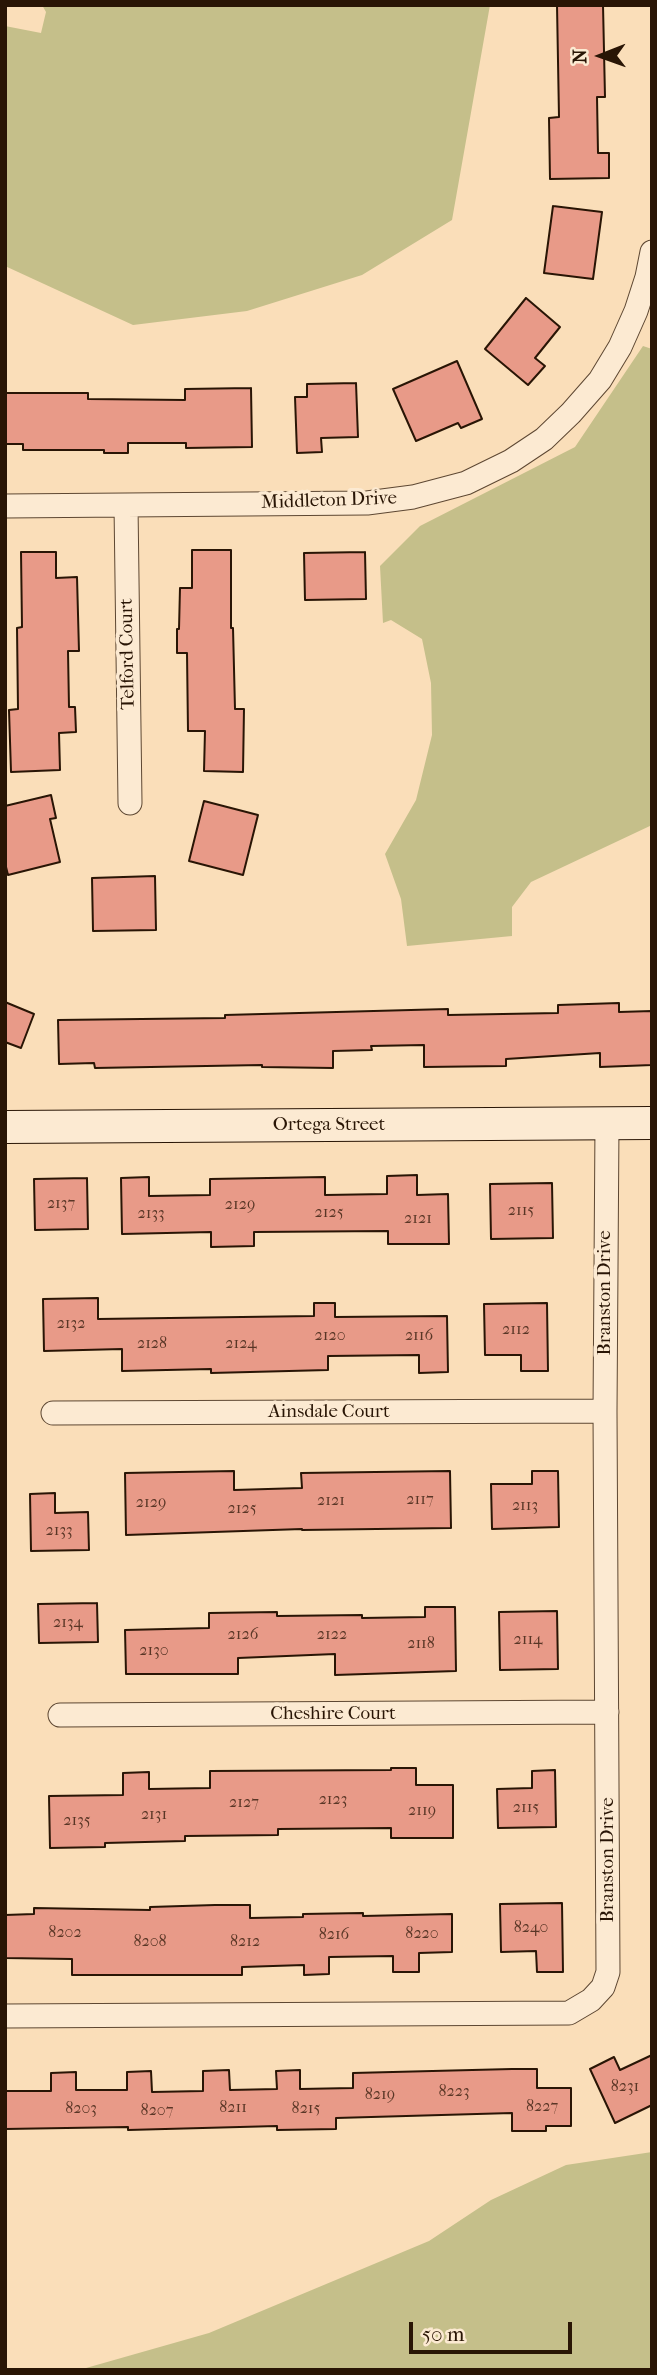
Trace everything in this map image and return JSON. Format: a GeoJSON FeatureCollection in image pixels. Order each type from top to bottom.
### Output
{"type":"FeatureCollection","features":[{"type":"Feature","properties":{"kind":"street","name":"Middleton Drive"},"geometry":{"type":"LineString","coordinates":[[5,506],[367,503],[413,497],[466,483],[511,461],[544,439],[571,414],[600,380],[620,347],[636,312],[652,252]]}},
{"type":"Feature","properties":{"kind":"street","name":"Telford Court"},"geometry":{"type":"LineString","coordinates":[[126,505],[130,803]]}},
{"type":"Feature","properties":{"kind":"street","name":"Branston Drive"},"geometry":{"type":"LineString","coordinates":[[5,2016],[569,2013],[603,1987],[608,1972],[605,1411],[607,1124]]}},
{"type":"Feature","properties":{"kind":"street","name":"Ortega Street"},"geometry":{"type":"LineString","coordinates":[[5,1126],[652,1124]]}},
{"type":"Feature","properties":{"kind":"street","name":"Ainsdale Court"},"geometry":{"type":"LineString","coordinates":[[53,1413],[605,1411]]}},
{"type":"Feature","properties":{"kind":"street","name":"Cheshire Court"},"geometry":{"type":"LineString","coordinates":[[60,1715],[607,1712]]}},
{"type":"Feature","properties":{"kind":"shaded area"},"geometry":{"type":"Polygon","coordinates":[[[42,5],[490,5],[452,220],[362,275],[247,311],[133,325],[5,266],[5,26],[41,33],[46,12],[42,5]]]}},
{"type":"Feature","properties":{"kind":"shaded area"},"geometry":{"type":"Polygon","coordinates":[[[643,346],[652,349],[652,825],[531,882],[512,907],[512,936],[407,946],[401,899],[385,854],[416,800],[432,735],[431,683],[422,639],[391,620],[383,623],[380,566],[420,526],[575,447],[643,346]]]}},
{"type":"Feature","properties":{"kind":"shaded area"},"geometry":{"type":"Polygon","coordinates":[[[652,2152],[652,2370],[79,2370],[209,2333],[429,2241],[491,2200],[566,2165],[652,2152]]]}},
{"type":"Feature","properties":{"kind":"building"},"geometry":{"type":"Polygon","coordinates":[[[557,5],[603,5],[605,97],[597,97],[598,153],[609,153],[609,178],[550,179],[549,118],[559,117],[557,5]]]}},
{"type":"Feature","properties":{"kind":"building"},"geometry":{"type":"Polygon","coordinates":[[[553,206],[602,212],[593,279],[544,273],[553,206]]]}},
{"type":"Feature","properties":{"kind":"building"},"geometry":{"type":"Polygon","coordinates":[[[526,298],[560,327],[535,358],[545,366],[528,385],[485,349],[526,298]]]}},
{"type":"Feature","properties":{"kind":"building"},"geometry":{"type":"Polygon","coordinates":[[[457,361],[482,419],[461,428],[458,423],[416,441],[393,389],[457,361]]]}},
{"type":"Feature","properties":{"kind":"building"},"geometry":{"type":"Polygon","coordinates":[[[356,383],[358,437],[321,438],[322,452],[297,453],[295,397],[307,397],[307,384],[356,383]]]}},
{"type":"Feature","properties":{"kind":"building"},"geometry":{"type":"Polygon","coordinates":[[[251,388],[252,447],[186,448],[186,443],[128,443],[128,453],[104,453],[104,450],[23,450],[23,444],[5,444],[5,393],[88,393],[88,399],[185,400],[185,389],[251,388]]]}},
{"type":"Feature","properties":{"kind":"building"},"geometry":{"type":"Polygon","coordinates":[[[192,550],[231,550],[235,709],[244,709],[243,772],[204,771],[205,731],[188,731],[187,653],[177,653],[177,629],[180,588],[192,588],[192,550]]]}},
{"type":"Feature","properties":{"kind":"building"},"geometry":{"type":"Polygon","coordinates":[[[21,552],[56,552],[56,578],[77,577],[79,651],[68,651],[69,707],[75,707],[76,732],[59,733],[60,770],[11,772],[9,710],[18,709],[17,628],[22,627],[21,552]]]}},
{"type":"Feature","properties":{"kind":"building"},"geometry":{"type":"Polygon","coordinates":[[[365,552],[366,599],[305,600],[304,553],[365,552]]]}},
{"type":"Feature","properties":{"kind":"building"},"geometry":{"type":"Polygon","coordinates":[[[51,795],[56,818],[50,819],[60,862],[8,875],[5,863],[5,806],[51,795]]]}},
{"type":"Feature","properties":{"kind":"building"},"geometry":{"type":"Polygon","coordinates":[[[204,801],[258,815],[243,875],[189,861],[204,801]]]}},
{"type":"Feature","properties":{"kind":"building"},"geometry":{"type":"Polygon","coordinates":[[[155,876],[156,930],[93,931],[92,878],[155,876]]]}},
{"type":"Feature","properties":{"kind":"building"},"geometry":{"type":"Polygon","coordinates":[[[5,1002],[34,1014],[21,1048],[5,1042],[5,1002]]]}},
{"type":"Feature","properties":{"kind":"building"},"geometry":{"type":"Polygon","coordinates":[[[619,1003],[619,1012],[652,1011],[652,1065],[600,1067],[600,1053],[506,1059],[506,1066],[424,1067],[424,1045],[371,1046],[372,1050],[333,1051],[333,1068],[262,1065],[95,1068],[94,1063],[59,1064],[58,1020],[225,1018],[225,1015],[448,1009],[448,1015],[558,1013],[558,1005],[619,1003]]]}},
{"type":"Feature","properties":{"kind":"building"},"geometry":{"type":"Polygon","coordinates":[[[417,1175],[417,1195],[448,1194],[449,1244],[388,1244],[388,1231],[254,1232],[254,1246],[211,1247],[211,1232],[122,1234],[121,1178],[149,1177],[149,1196],[210,1195],[210,1179],[325,1177],[325,1195],[387,1194],[387,1176],[417,1175]]]}},
{"type":"Feature","properties":{"kind":"building"},"geometry":{"type":"Polygon","coordinates":[[[87,1178],[88,1229],[35,1230],[34,1179],[87,1178]]]}},
{"type":"Feature","properties":{"kind":"building"},"geometry":{"type":"Polygon","coordinates":[[[552,1183],[553,1238],[491,1239],[490,1184],[552,1183]]]}},
{"type":"Feature","properties":{"kind":"building"},"geometry":{"type":"Polygon","coordinates":[[[98,1298],[98,1319],[314,1316],[314,1303],[335,1303],[335,1317],[447,1316],[448,1372],[419,1373],[419,1355],[328,1356],[328,1370],[211,1373],[211,1369],[122,1371],[122,1349],[44,1351],[43,1299],[98,1298]]]}},
{"type":"Feature","properties":{"kind":"building"},"geometry":{"type":"Polygon","coordinates":[[[547,1303],[548,1371],[521,1371],[521,1355],[485,1355],[484,1304],[547,1303]]]}},
{"type":"Feature","properties":{"kind":"building"},"geometry":{"type":"Polygon","coordinates":[[[234,1471],[234,1490],[302,1488],[301,1473],[450,1471],[451,1528],[302,1529],[126,1535],[125,1473],[234,1471]]]}},
{"type":"Feature","properties":{"kind":"building"},"geometry":{"type":"Polygon","coordinates":[[[532,1471],[558,1471],[559,1527],[492,1529],[491,1484],[532,1484],[532,1471]]]}},
{"type":"Feature","properties":{"kind":"building"},"geometry":{"type":"Polygon","coordinates":[[[55,1493],[55,1513],[88,1512],[89,1550],[31,1551],[30,1494],[55,1493]]]}},
{"type":"Feature","properties":{"kind":"building"},"geometry":{"type":"Polygon","coordinates":[[[97,1603],[98,1642],[39,1643],[38,1604],[97,1603]]]}},
{"type":"Feature","properties":{"kind":"building"},"geometry":{"type":"Polygon","coordinates":[[[425,1607],[455,1607],[456,1671],[335,1675],[335,1654],[238,1658],[238,1674],[126,1674],[125,1630],[209,1628],[209,1613],[277,1612],[277,1616],[425,1617],[425,1607]]]}},
{"type":"Feature","properties":{"kind":"building"},"geometry":{"type":"Polygon","coordinates":[[[557,1611],[558,1669],[500,1670],[499,1612],[557,1611]]]}},
{"type":"Feature","properties":{"kind":"building"},"geometry":{"type":"Polygon","coordinates":[[[416,1768],[416,1785],[453,1785],[453,1838],[391,1838],[391,1828],[278,1829],[278,1835],[185,1836],[185,1841],[105,1843],[105,1847],[50,1848],[49,1796],[123,1795],[123,1773],[149,1772],[149,1789],[210,1788],[210,1771],[416,1768]]]}},
{"type":"Feature","properties":{"kind":"building"},"geometry":{"type":"Polygon","coordinates":[[[555,1770],[556,1827],[498,1828],[497,1789],[532,1788],[532,1771],[555,1770]]]}},
{"type":"Feature","properties":{"kind":"building"},"geometry":{"type":"Polygon","coordinates":[[[562,1903],[563,1972],[537,1972],[536,1951],[501,1952],[500,1904],[562,1903]]]}},
{"type":"Feature","properties":{"kind":"building"},"geometry":{"type":"Polygon","coordinates":[[[250,1905],[250,1918],[303,1917],[303,1914],[452,1914],[452,1952],[419,1953],[419,1972],[393,1972],[393,1956],[329,1957],[329,1974],[304,1975],[304,1965],[242,1967],[242,1975],[72,1975],[72,1959],[5,1958],[5,1915],[34,1914],[34,1908],[150,1910],[150,1907],[250,1905]]]}},
{"type":"Feature","properties":{"kind":"building"},"geometry":{"type":"Polygon","coordinates":[[[652,2055],[652,2105],[615,2123],[590,2069],[614,2057],[620,2070],[652,2055]]]}},
{"type":"Feature","properties":{"kind":"building"},"geometry":{"type":"Polygon","coordinates":[[[537,2069],[537,2088],[571,2088],[571,2126],[546,2126],[546,2131],[512,2131],[512,2113],[336,2118],[336,2129],[277,2130],[277,2126],[128,2130],[128,2127],[5,2129],[5,2091],[51,2091],[51,2073],[76,2072],[76,2090],[127,2090],[127,2072],[151,2071],[152,2092],[203,2091],[203,2071],[229,2070],[230,2090],[277,2089],[276,2071],[300,2070],[300,2089],[353,2088],[353,2073],[537,2069]]]}}]}
